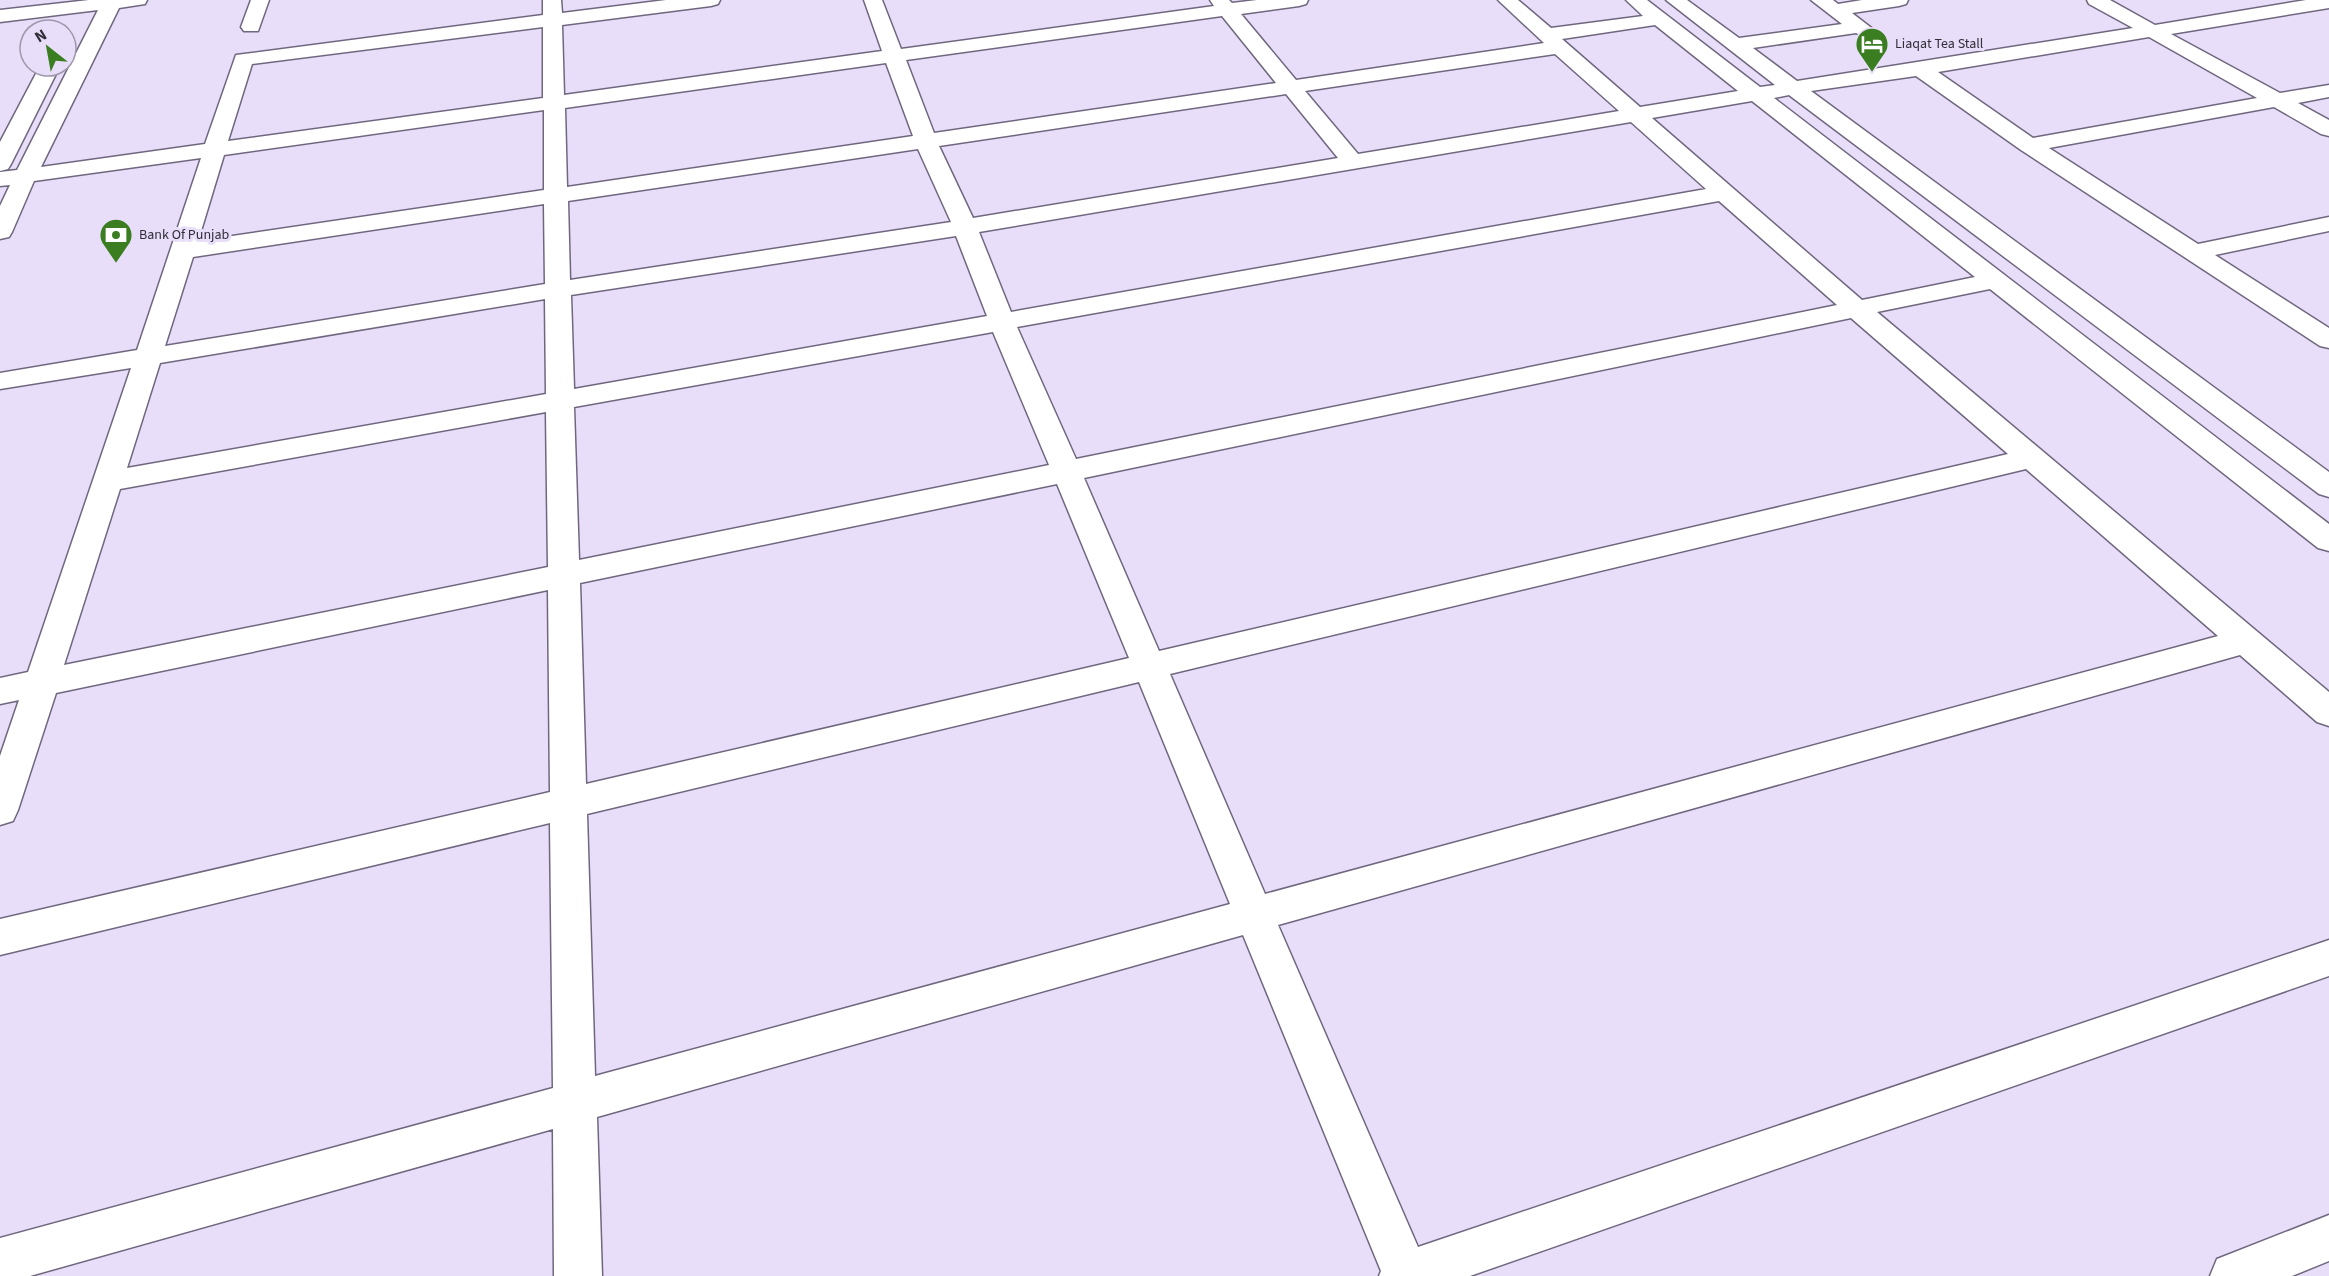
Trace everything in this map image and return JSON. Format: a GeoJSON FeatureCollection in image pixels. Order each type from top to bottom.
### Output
{"type":"FeatureCollection","features":[{"type":"Feature","properties":{"kind":"street"},"geometry":{"type":"LineString","coordinates":[[0,16],[82,3],[138,0]]}},
{"type":"Feature","properties":{"kind":"street"},"geometry":{"type":"LineString","coordinates":[[251,27],[260,0]]}},
{"type":"Feature","properties":{"kind":"street"},"geometry":{"type":"LineString","coordinates":[[0,810],[183,251],[243,59],[552,10],[711,0]]}},
{"type":"Feature","properties":{"kind":"street"},"geometry":{"type":"LineString","coordinates":[[873,0],[926,141],[965,228],[1002,322],[1150,666],[1406,1276],[2329,958]]}},
{"type":"Feature","properties":{"kind":"street"},"geometry":{"type":"LineString","coordinates":[[0,179],[894,56],[1223,5],[1299,0]]}},
{"type":"Feature","properties":{"kind":"street"},"geometry":{"type":"LineString","coordinates":[[1507,0],[1858,309],[2329,712]]}},
{"type":"Feature","properties":{"kind":"street"},"geometry":{"type":"LineString","coordinates":[[1635,0],[1667,10],[1735,45],[2329,487]]}},
{"type":"Feature","properties":{"kind":"street"},"geometry":{"type":"LineString","coordinates":[[1827,5],[1899,0]]}},
{"type":"Feature","properties":{"kind":"street"},"geometry":{"type":"LineString","coordinates":[[2096,0],[2329,129]]}},
{"type":"Feature","properties":{"kind":"street"},"geometry":{"type":"LineString","coordinates":[[0,232],[25,176],[113,2]]}},
{"type":"Feature","properties":{"kind":"street"},"geometry":{"type":"LineString","coordinates":[[0,381],[559,289],[965,228],[1756,94],[2329,2]]}},
{"type":"Feature","properties":{"kind":"street"},"geometry":{"type":"LineString","coordinates":[[75,18],[82,3]]}},
{"type":"Feature","properties":{"kind":"street"},"geometry":{"type":"LineString","coordinates":[[1223,5],[1353,162]]}},
{"type":"Feature","properties":{"kind":"street"},"geometry":{"type":"LineString","coordinates":[[1827,5],[1878,40]]}},
{"type":"Feature","properties":{"kind":"street"},"geometry":{"type":"LineString","coordinates":[[552,10],[578,1276]]}},
{"type":"Feature","properties":{"kind":"street"},"geometry":{"type":"LineString","coordinates":[[183,251],[1291,87],[1553,41],[1667,10]]}},
{"type":"Feature","properties":{"kind":"street"},"geometry":{"type":"LineString","coordinates":[[1667,10],[1756,94],[2329,540]]}},
{"type":"Feature","properties":{"kind":"street"},"geometry":{"type":"LineString","coordinates":[[1735,45],[1860,27]]}},
{"type":"Feature","properties":{"kind":"street"},"geometry":{"type":"LineString","coordinates":[[1920,69],[2029,145],[2329,340]]}},
{"type":"Feature","properties":{"kind":"street"},"geometry":{"type":"LineString","coordinates":[[0,164],[44,78]]}},
{"type":"Feature","properties":{"kind":"street"},"geometry":{"type":"LineString","coordinates":[[2029,145],[2329,91]]}},
{"type":"Feature","properties":{"kind":"street"},"geometry":{"type":"LineString","coordinates":[[108,481],[1725,193]]}},
{"type":"Feature","properties":{"kind":"street"},"geometry":{"type":"LineString","coordinates":[[2193,252],[2329,224]]}},
{"type":"Feature","properties":{"kind":"street"},"geometry":{"type":"LineString","coordinates":[[0,691],[1996,280]]}},
{"type":"Feature","properties":{"kind":"street"},"geometry":{"type":"LineString","coordinates":[[0,937],[2032,458]]}},
{"type":"Feature","properties":{"kind":"street"},"geometry":{"type":"LineString","coordinates":[[0,1261],[2245,641]]}},
{"type":"Feature","properties":{"kind":"street"},"geometry":{"type":"LineString","coordinates":[[2234,1276],[2329,1238]]}},
{"type":"Feature","properties":{"kind":"place","name":"Liaqat Tea Stall"},"geometry":{"type":"Point","coordinates":[1872,73]}},
{"type":"Feature","properties":{"kind":"place","name":"Bank Of Punjab"},"geometry":{"type":"Point","coordinates":[116,264]}}]}
